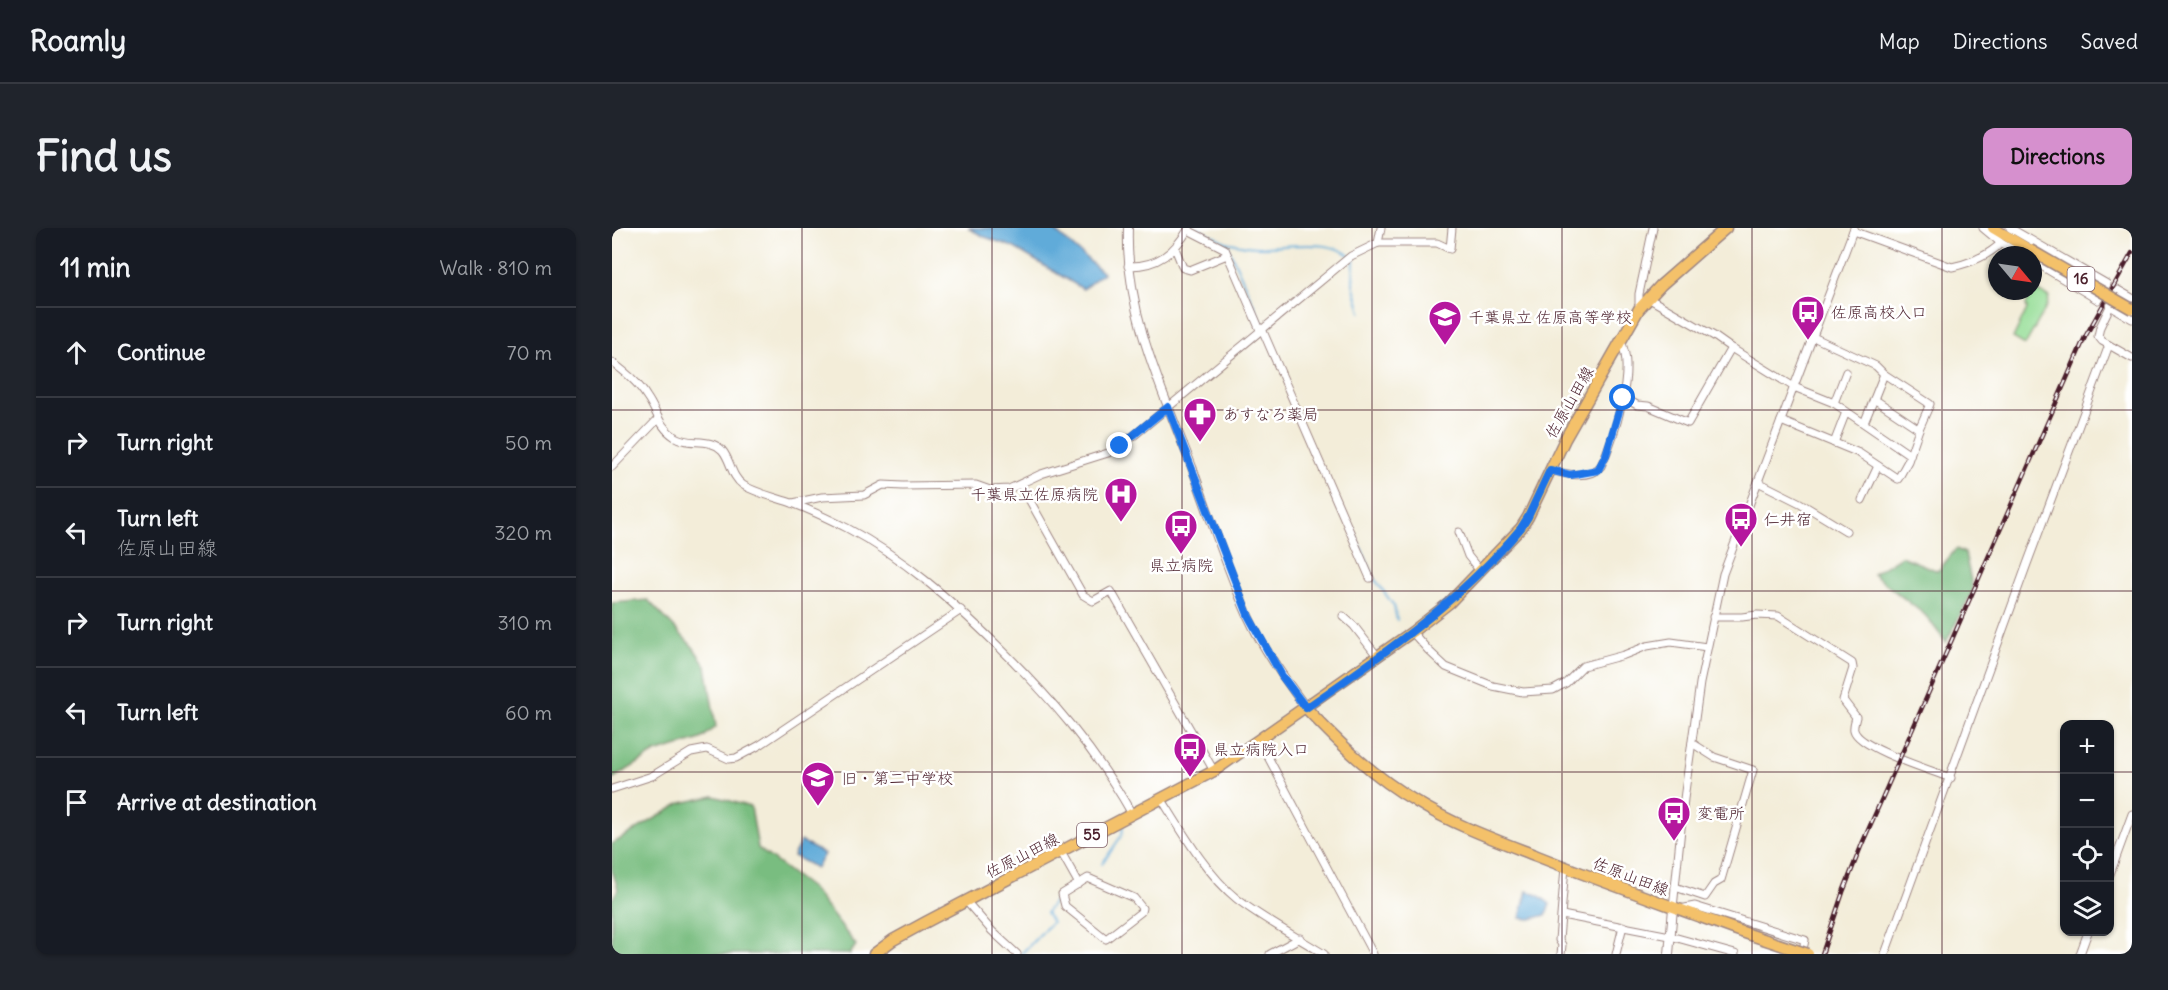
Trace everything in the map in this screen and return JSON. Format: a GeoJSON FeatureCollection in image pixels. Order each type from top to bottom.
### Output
{"type":"FeatureCollection","features":[{"type":"Feature","properties":{"kind":"main road","name":"佐原山田線"},"geometry":{"type":"LineString","coordinates":[[874,954],[893,940],[1214,771],[1413,632],[1449,603],[1521,528],[1565,439],[1639,309],[1648,298],[1726,228]]}},
{"type":"Feature","properties":{"kind":"main road","name":"16"},"geometry":{"type":"LineString","coordinates":[[1993,228],[2017,246]]}},
{"type":"Feature","properties":{"kind":"main road","name":"16"},"geometry":{"type":"LineString","coordinates":[[2042,262],[2132,309]]}},
{"type":"Feature","properties":{"kind":"main road","name":"佐原山田線"},"geometry":{"type":"LineString","coordinates":[[1306,708],[1340,745],[1374,773],[1417,802],[1462,826],[1675,908],[1808,954]]}},
{"type":"Feature","properties":{"kind":"street"},"geometry":{"type":"LineString","coordinates":[[1128,228],[1128,266],[1142,335],[1168,407],[1249,617],[1282,676],[1306,708]]}},
{"type":"Feature","properties":{"kind":"street"},"geometry":{"type":"LineString","coordinates":[[1378,243],[1381,228]]}},
{"type":"Feature","properties":{"kind":"street"},"geometry":{"type":"LineString","coordinates":[[793,503],[822,497],[864,495],[883,484],[903,486],[976,484],[990,490],[1002,490],[1021,485],[1041,474],[1108,453],[1125,443],[1350,257],[1378,243],[1437,243],[1450,249],[1452,228]]}},
{"type":"Feature","properties":{"kind":"street"},"geometry":{"type":"LineString","coordinates":[[1639,309],[1639,294],[1653,228]]}},
{"type":"Feature","properties":{"kind":"street"},"geometry":{"type":"LineString","coordinates":[[1983,228],[2008,246]]}},
{"type":"Feature","properties":{"kind":"street"},"geometry":{"type":"LineString","coordinates":[[2010,228],[2041,246]]}},
{"type":"Feature","properties":{"kind":"street"},"geometry":{"type":"LineString","coordinates":[[1128,266],[1150,265],[1158,261],[1175,248],[1189,229],[1225,249],[1370,578]]}},
{"type":"Feature","properties":{"kind":"street"},"geometry":{"type":"LineString","coordinates":[[1669,954],[1700,683],[1723,574],[1853,230],[1952,267],[1982,256],[2001,243]]}},
{"type":"Feature","properties":{"kind":"street"},"geometry":{"type":"LineString","coordinates":[[2042,246],[2107,284],[2098,300],[2042,263]]}},
{"type":"Feature","properties":{"kind":"street"},"geometry":{"type":"LineString","coordinates":[[1175,248],[1183,268],[1190,270],[1227,255]]}},
{"type":"Feature","properties":{"kind":"street"},"geometry":{"type":"LineString","coordinates":[[2132,298],[2118,290],[2098,336],[2102,341],[2132,358]]}},
{"type":"Feature","properties":{"kind":"street"},"geometry":{"type":"LineString","coordinates":[[1648,298],[1714,336],[1794,387],[1834,403],[1910,455]]}},
{"type":"Feature","properties":{"kind":"street"},"geometry":{"type":"LineString","coordinates":[[2110,306],[2132,319]]}},
{"type":"Feature","properties":{"kind":"street"},"geometry":{"type":"LineString","coordinates":[[1781,421],[1859,453],[1898,479],[1910,455],[1929,404],[1884,374],[1876,366],[1813,337]]}},
{"type":"Feature","properties":{"kind":"street"},"geometry":{"type":"LineString","coordinates":[[1550,470],[1570,475],[1598,470],[1606,455],[1623,398],[1625,350],[1621,342]]}},
{"type":"Feature","properties":{"kind":"street"},"geometry":{"type":"LineString","coordinates":[[1885,954],[2109,345]]}},
{"type":"Feature","properties":{"kind":"street"},"geometry":{"type":"LineString","coordinates":[[1623,398],[1688,423],[1731,348]]}},
{"type":"Feature","properties":{"kind":"street"},"geometry":{"type":"LineString","coordinates":[[612,362],[639,385],[649,399],[658,419],[676,438],[718,447],[728,458],[732,471],[741,484],[793,503],[847,528],[909,566],[961,610],[1038,686],[1072,724],[1121,793],[1132,814]]}},
{"type":"Feature","properties":{"kind":"street"},"geometry":{"type":"LineString","coordinates":[[1834,403],[1846,372]]}},
{"type":"Feature","properties":{"kind":"street"},"geometry":{"type":"LineString","coordinates":[[1864,423],[1884,374]]}},
{"type":"Feature","properties":{"kind":"street"},"geometry":{"type":"LineString","coordinates":[[1874,399],[1919,429]]}},
{"type":"Feature","properties":{"kind":"street"},"geometry":{"type":"LineString","coordinates":[[1834,443],[1846,412]]}},
{"type":"Feature","properties":{"kind":"street"},"geometry":{"type":"LineString","coordinates":[[612,467],[658,419]]}},
{"type":"Feature","properties":{"kind":"street"},"geometry":{"type":"LineString","coordinates":[[1863,500],[1878,466]]}},
{"type":"Feature","properties":{"kind":"street"},"geometry":{"type":"LineString","coordinates":[[1758,482],[1800,503],[1846,531]]}},
{"type":"Feature","properties":{"kind":"street"},"geometry":{"type":"LineString","coordinates":[[1021,485],[1083,595],[1092,601],[1111,591],[1214,771]]}},
{"type":"Feature","properties":{"kind":"street"},"geometry":{"type":"LineString","coordinates":[[1459,532],[1468,556],[1480,571]]}},
{"type":"Feature","properties":{"kind":"street"},"geometry":{"type":"LineString","coordinates":[[612,789],[652,776],[681,756],[691,752],[707,749],[729,759],[751,750],[961,610]]}},
{"type":"Feature","properties":{"kind":"street"},"geometry":{"type":"LineString","coordinates":[[1343,616],[1354,626],[1378,657]]}},
{"type":"Feature","properties":{"kind":"street"},"geometry":{"type":"LineString","coordinates":[[1713,617],[1778,616],[1852,663],[1853,668],[1843,700],[1856,717],[1853,729],[1856,735],[1872,747],[1950,778]]}},
{"type":"Feature","properties":{"kind":"street"},"geometry":{"type":"LineString","coordinates":[[1413,632],[1446,667],[1493,686],[1522,692],[1553,690],[1566,683],[1583,666],[1647,646],[1671,642],[1707,647]]}},
{"type":"Feature","properties":{"kind":"street"},"geometry":{"type":"LineString","coordinates":[[1259,740],[1373,954]]}},
{"type":"Feature","properties":{"kind":"street"},"geometry":{"type":"LineString","coordinates":[[1676,887],[1705,897],[1721,880],[1753,770],[1714,757],[1692,743]]}},
{"type":"Feature","properties":{"kind":"street"},"geometry":{"type":"LineString","coordinates":[[1161,798],[1188,841],[1223,886],[1237,899],[1324,954]]}},
{"type":"Feature","properties":{"kind":"street"},"geometry":{"type":"LineString","coordinates":[[2114,861],[2132,814]]}},
{"type":"Feature","properties":{"kind":"street"},"geometry":{"type":"LineString","coordinates":[[1061,852],[1079,884]]}},
{"type":"Feature","properties":{"kind":"street"},"geometry":{"type":"LineString","coordinates":[[1561,954],[1562,945],[1558,940],[1565,867]]}},
{"type":"Feature","properties":{"kind":"street"},"geometry":{"type":"LineString","coordinates":[[1088,878],[1134,898],[1140,903],[1141,912],[1106,939],[1065,906],[1062,894],[1079,884],[1088,878]]}},
{"type":"Feature","properties":{"kind":"street"},"geometry":{"type":"LineString","coordinates":[[966,901],[992,931],[1017,954]]}},
{"type":"Feature","properties":{"kind":"street"},"geometry":{"type":"LineString","coordinates":[[1675,908],[1695,906],[1805,940],[1802,954]]}},
{"type":"Feature","properties":{"kind":"street"},"geometry":{"type":"LineString","coordinates":[[1562,915],[1670,936],[1735,954]]}},
{"type":"Feature","properties":{"kind":"street"},"geometry":{"type":"LineString","coordinates":[[1616,954],[1623,926]]}},
{"type":"Feature","properties":{"kind":"street"},"geometry":{"type":"LineString","coordinates":[[2080,954],[2087,936]]}},
{"type":"Feature","properties":{"kind":"street"},"geometry":{"type":"LineString","coordinates":[[1270,954],[1300,939]]}},
{"type":"Feature","properties":{"kind":"green space"},"geometry":{"type":"Polygon","coordinates":[[[2042,293],[2049,297],[2047,306],[2025,345],[2013,338],[2027,309],[2028,300],[2042,300],[2042,293]]]}},
{"type":"Feature","properties":{"kind":"green space"},"geometry":{"type":"Polygon","coordinates":[[[1956,549],[1965,553],[1973,590],[1946,642],[1925,615],[1873,574],[1901,556],[1938,571],[1956,549]]]}},
{"type":"Feature","properties":{"kind":"green space"},"geometry":{"type":"Polygon","coordinates":[[[648,600],[693,647],[706,666],[716,727],[701,739],[655,753],[612,779],[612,603],[648,600]]]}},
{"type":"Feature","properties":{"kind":"green space"},"geometry":{"type":"Polygon","coordinates":[[[714,796],[751,807],[758,848],[812,889],[856,945],[850,954],[612,954],[612,900],[618,889],[612,870],[612,844],[681,803],[714,796]]]}},
{"type":"Feature","properties":{"kind":"water"},"geometry":{"type":"Polygon","coordinates":[[[968,228],[1052,228],[1103,273],[1083,289],[1013,247],[968,228]]]}},
{"type":"Feature","properties":{"kind":"water"},"geometry":{"type":"Polygon","coordinates":[[[801,841],[824,854],[816,868],[793,856],[801,841]]]}},
{"type":"Feature","properties":{"kind":"water"},"geometry":{"type":"Polygon","coordinates":[[[1527,891],[1538,895],[1550,904],[1546,915],[1531,919],[1520,918],[1527,891]]]}},
{"type":"Feature","properties":{"kind":"waterway"},"geometry":{"type":"LineString","coordinates":[[1197,228],[1226,242],[1263,326]]}},
{"type":"Feature","properties":{"kind":"waterway"},"geometry":{"type":"LineString","coordinates":[[1226,242],[1254,247],[1322,246],[1345,253],[1354,260],[1353,284],[1361,312]]}},
{"type":"Feature","properties":{"kind":"waterway"},"geometry":{"type":"LineString","coordinates":[[1354,532],[1374,578],[1394,606],[1397,620]]}},
{"type":"Feature","properties":{"kind":"waterway"},"geometry":{"type":"LineString","coordinates":[[1102,864],[1122,835],[1123,827]]}},
{"type":"Feature","properties":{"kind":"waterway"},"geometry":{"type":"LineString","coordinates":[[1021,954],[1052,922],[1046,913],[1057,897]]}},
{"type":"Feature","properties":{"kind":"railway"},"geometry":{"type":"LineString","coordinates":[[1822,954],[1862,844],[2085,337],[2132,253]]}},
{"type":"Feature","properties":{"kind":"place","name":"佐原高校入口"},"geometry":{"type":"Point","coordinates":[1808,341]}},
{"type":"Feature","properties":{"kind":"place","name":"千葉県立 佐原高等学校"},"geometry":{"type":"Point","coordinates":[1445,346]}},
{"type":"Feature","properties":{"kind":"place","name":"あすなろ薬局"},"geometry":{"type":"Point","coordinates":[1200,443]}},
{"type":"Feature","properties":{"kind":"place","name":"千葉県立佐原病院"},"geometry":{"type":"Point","coordinates":[1121,523]}},
{"type":"Feature","properties":{"kind":"place","name":"仁井宿"},"geometry":{"type":"Point","coordinates":[1741,548]}},
{"type":"Feature","properties":{"kind":"place","name":"県立病院"},"geometry":{"type":"Point","coordinates":[1181,555]}},
{"type":"Feature","properties":{"kind":"place","name":"県立病院入口"},"geometry":{"type":"Point","coordinates":[1190,778]}},
{"type":"Feature","properties":{"kind":"place","name":"旧・第二中学校"},"geometry":{"type":"Point","coordinates":[818,807]}},
{"type":"Feature","properties":{"kind":"place","name":"変電所"},"geometry":{"type":"Point","coordinates":[1674,842]}},
{"type":"Feature","properties":{"kind":"route"},"geometry":{"type":"LineString","coordinates":[[1120,446],[1168,407],[1249,617],[1282,676],[1306,708],[1413,632],[1449,603],[1521,528],[1550,470],[1570,475],[1598,470],[1606,455],[1623,398]]}}]}
